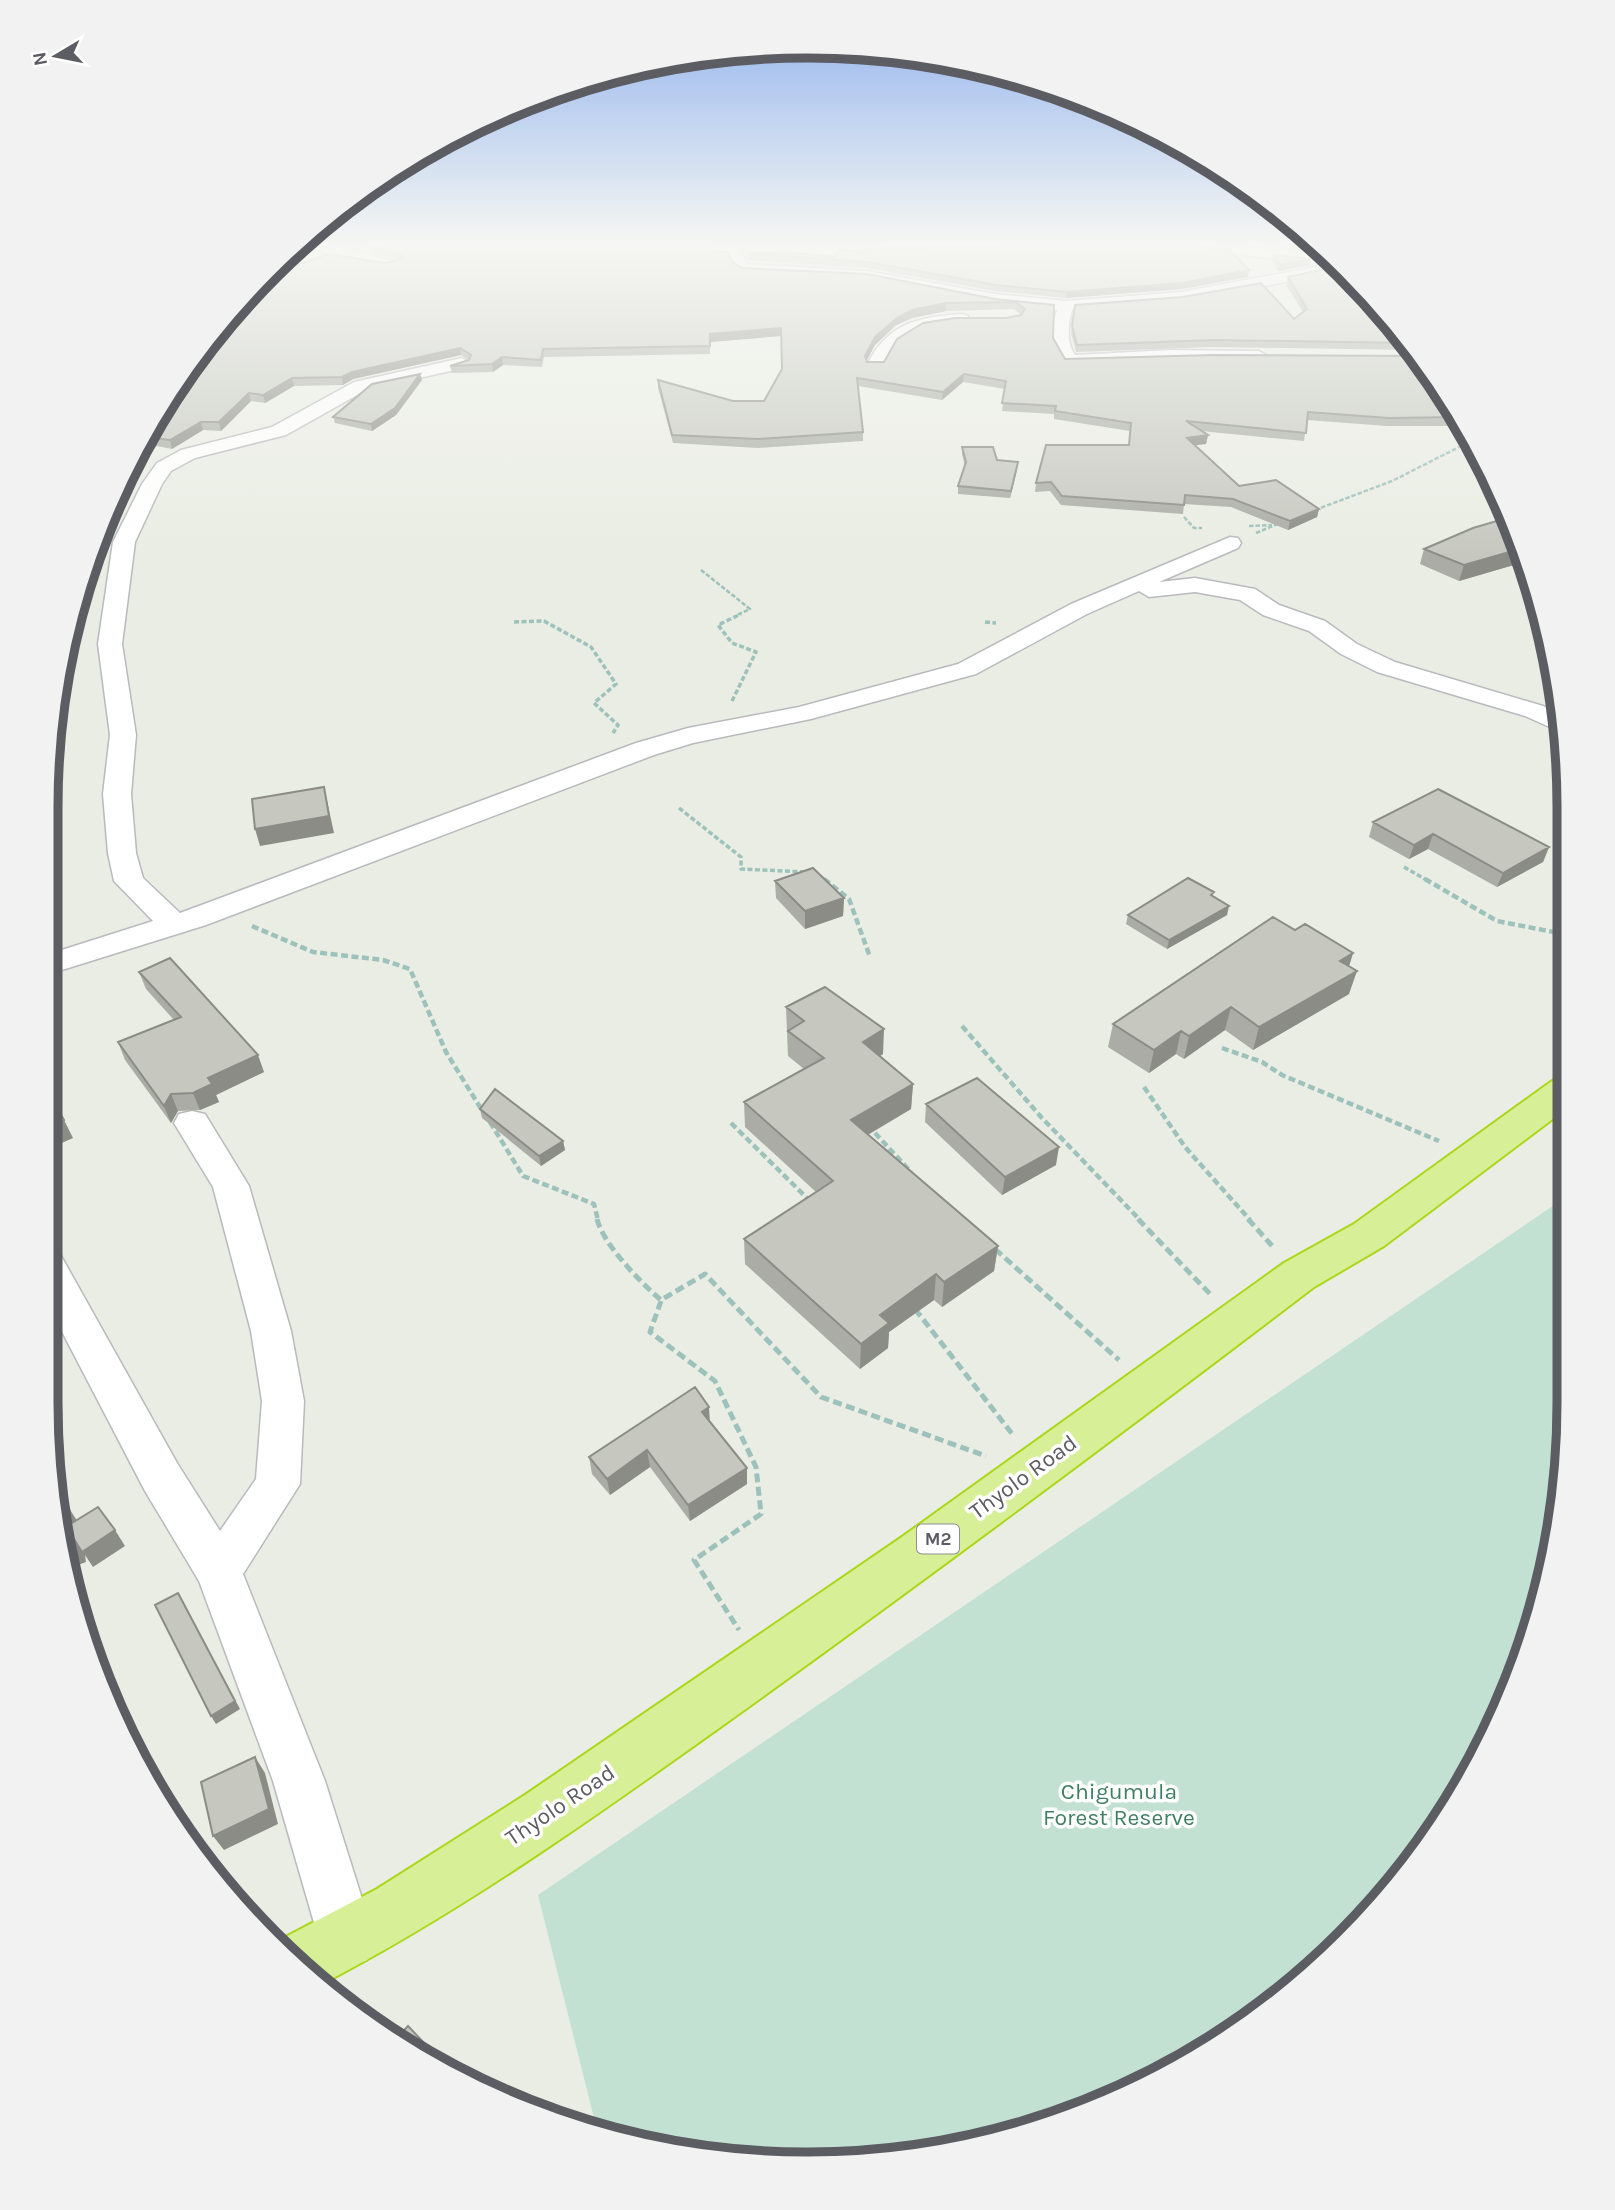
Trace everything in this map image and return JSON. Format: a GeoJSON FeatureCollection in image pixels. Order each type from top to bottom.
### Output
{"type":"FeatureCollection","features":[{"type":"Feature","properties":{"kind":"highway","name":"Thyolo Road"},"geometry":{"type":"LineString","coordinates":[[306,1960],[347,1940],[508,1841],[762,1665],[1299,1275],[1368,1235],[1557,1096]]}},
{"type":"Feature","properties":{"kind":"street"},"geometry":{"type":"LineString","coordinates":[[875,365],[885,348]]}},
{"type":"Feature","properties":{"kind":"street"},"geometry":{"type":"LineString","coordinates":[[1063,348],[1065,356],[1071,360],[1170,355],[1281,356]]}},
{"type":"Feature","properties":{"kind":"street"},"geometry":{"type":"LineString","coordinates":[[175,925],[129,881],[122,853],[117,794],[123,735],[110,644],[124,542],[152,484],[164,467],[188,454],[279,431],[360,386],[462,363]]}},
{"type":"Feature","properties":{"kind":"street"},"geometry":{"type":"LineString","coordinates":[[58,961],[175,925],[259,895],[645,749],[718,730],[802,714],[967,669],[1079,609],[1230,543]]}},
{"type":"Feature","properties":{"kind":"street"},"geometry":{"type":"LineString","coordinates":[[1114,594],[1195,585],[1247,594],[1271,610],[1317,626],[1349,649],[1386,667],[1534,711],[1552,720]]}},
{"type":"Feature","properties":{"kind":"street"},"geometry":{"type":"LineString","coordinates":[[192,1123],[231,1186],[271,1331],[283,1401],[278,1484],[219,1571]]}},
{"type":"Feature","properties":{"kind":"street"},"geometry":{"type":"LineString","coordinates":[[58,1287],[161,1477],[219,1571],[299,1781],[347,1940]]}},
{"type":"Feature","properties":{"kind":"path"},"geometry":{"type":"LineString","coordinates":[[1315,510],[1392,481],[1463,445]]}},
{"type":"Feature","properties":{"kind":"path"},"geometry":{"type":"LineString","coordinates":[[1230,543],[1289,520]]}},
{"type":"Feature","properties":{"kind":"path"},"geometry":{"type":"LineString","coordinates":[[701,570],[750,609],[718,625],[732,643],[756,652],[718,730]]}},
{"type":"Feature","properties":{"kind":"path"},"geometry":{"type":"LineString","coordinates":[[514,622],[544,621],[591,647],[616,684],[594,703],[618,725],[605,747],[645,749]]}},
{"type":"Feature","properties":{"kind":"path"},"geometry":{"type":"LineString","coordinates":[[679,808],[741,857],[741,869],[802,871],[825,878],[849,900],[870,957]]}},
{"type":"Feature","properties":{"kind":"path"},"geometry":{"type":"LineString","coordinates":[[1404,867],[1497,921],[1557,933]]}},
{"type":"Feature","properties":{"kind":"path"},"geometry":{"type":"LineString","coordinates":[[259,895],[241,921],[290,946],[335,956],[374,957],[410,969],[446,1052],[523,1175],[594,1204],[600,1230],[635,1278],[661,1300]]}},
{"type":"Feature","properties":{"kind":"path"},"geometry":{"type":"LineString","coordinates":[[962,1026],[1042,1118],[1237,1322]]}},
{"type":"Feature","properties":{"kind":"path"},"geometry":{"type":"LineString","coordinates":[[1222,1048],[1408,1126],[1475,1158]]}},
{"type":"Feature","properties":{"kind":"path"},"geometry":{"type":"LineString","coordinates":[[1144,1087],[1185,1147],[1299,1275]]}},
{"type":"Feature","properties":{"kind":"path"},"geometry":{"type":"LineString","coordinates":[[731,1123],[814,1205]]}},
{"type":"Feature","properties":{"kind":"path"},"geometry":{"type":"LineString","coordinates":[[875,1133],[916,1177]]}},
{"type":"Feature","properties":{"kind":"path"},"geometry":{"type":"LineString","coordinates":[[985,1241],[1148,1386]]}},
{"type":"Feature","properties":{"kind":"path"},"geometry":{"type":"LineString","coordinates":[[762,1665],[694,1560],[761,1514],[756,1467],[732,1422],[715,1381],[650,1332],[661,1300],[705,1274],[821,1397],[1033,1469]]}},
{"type":"Feature","properties":{"kind":"path"},"geometry":{"type":"LineString","coordinates":[[911,1305],[1033,1469]]}},
{"type":"Feature","properties":{"kind":"green space","name":"Chigumula Forest Reserve"},"geometry":{"type":"Polygon","coordinates":[[[1557,1203],[1556,1452],[1551,1500],[1532,1597],[1500,1689],[1480,1734],[1431,1819],[1371,1897],[1338,1933],[1302,1966],[1224,2026],[1139,2075],[1094,2095],[1002,2127],[954,2138],[857,2151],[808,2152],[758,2151],[661,2138],[595,2121],[538,1895],[1557,1203]]]}},
{"type":"Feature","properties":{"kind":"building"},"geometry":{"type":"Polygon","coordinates":[[[215,348],[459,348],[352,372],[342,377],[292,378],[263,395],[249,393],[219,422],[201,422],[170,440],[155,438],[184,391],[215,348]]]}},
{"type":"Feature","properties":{"kind":"building"},"geometry":{"type":"Polygon","coordinates":[[[460,348],[591,348],[543,349],[541,360],[502,357],[492,364],[450,366],[469,360],[471,355],[460,348]]]}},
{"type":"Feature","properties":{"kind":"building"},"geometry":{"type":"Polygon","coordinates":[[[781,348],[869,348],[865,356],[867,362],[884,362],[892,348],[1059,348],[1065,359],[1213,355],[1406,356],[1447,417],[1389,418],[1308,412],[1306,433],[1186,421],[1208,435],[1187,438],[1239,486],[1276,480],[1319,509],[1290,521],[1233,499],[1185,495],[1184,505],[1062,496],[1051,482],[1036,483],[1046,445],[1129,445],[1131,423],[1055,411],[1056,406],[1002,403],[1006,381],[964,374],[943,392],[857,378],[863,432],[758,439],[672,435],[658,380],[733,401],[764,401],[782,369],[781,348]]]}},
{"type":"Feature","properties":{"kind":"building"},"geometry":{"type":"Polygon","coordinates":[[[420,374],[395,408],[371,424],[333,417],[372,384],[420,374]]]}},
{"type":"Feature","properties":{"kind":"building"},"geometry":{"type":"Polygon","coordinates":[[[962,447],[993,447],[997,460],[1018,462],[1011,491],[958,486],[966,462],[962,447]]]}},
{"type":"Feature","properties":{"kind":"building"},"geometry":{"type":"Polygon","coordinates":[[[1500,520],[1511,551],[1464,565],[1424,549],[1473,528],[1500,520]]]}},
{"type":"Feature","properties":{"kind":"building"},"geometry":{"type":"Polygon","coordinates":[[[324,787],[329,816],[255,829],[252,799],[324,787]]]}},
{"type":"Feature","properties":{"kind":"building"},"geometry":{"type":"Polygon","coordinates":[[[1438,789],[1549,847],[1503,873],[1433,834],[1414,845],[1373,822],[1438,789]]]}},
{"type":"Feature","properties":{"kind":"building"},"geometry":{"type":"Polygon","coordinates":[[[813,868],[844,898],[805,911],[775,881],[813,868]]]}},
{"type":"Feature","properties":{"kind":"building"},"geometry":{"type":"Polygon","coordinates":[[[1188,878],[1214,892],[1211,895],[1229,906],[1169,940],[1128,915],[1188,878]]]}},
{"type":"Feature","properties":{"kind":"building"},"geometry":{"type":"Polygon","coordinates":[[[1273,917],[1295,930],[1305,924],[1353,953],[1340,961],[1357,971],[1259,1027],[1231,1007],[1189,1036],[1181,1031],[1154,1050],[1113,1024],[1273,917]]]}},
{"type":"Feature","properties":{"kind":"building"},"geometry":{"type":"Polygon","coordinates":[[[170,958],[258,1055],[208,1078],[212,1084],[193,1093],[171,1094],[164,1106],[118,1042],[181,1017],[139,972],[170,958]]]}},
{"type":"Feature","properties":{"kind":"building"},"geometry":{"type":"Polygon","coordinates":[[[825,987],[884,1029],[863,1042],[913,1084],[851,1120],[998,1246],[944,1282],[936,1274],[880,1315],[889,1323],[861,1344],[744,1239],[833,1181],[744,1102],[824,1058],[788,1031],[804,1021],[786,1007],[825,987]]]}},
{"type":"Feature","properties":{"kind":"building"},"geometry":{"type":"Polygon","coordinates":[[[977,1078],[1059,1147],[1005,1177],[926,1104],[977,1078]]]}},
{"type":"Feature","properties":{"kind":"building"},"geometry":{"type":"Polygon","coordinates":[[[495,1089],[563,1141],[539,1156],[480,1109],[495,1089]]]}},
{"type":"Feature","properties":{"kind":"building"},"geometry":{"type":"Polygon","coordinates":[[[58,1109],[64,1120],[58,1123],[58,1109]]]}},
{"type":"Feature","properties":{"kind":"building"},"geometry":{"type":"Polygon","coordinates":[[[695,1387],[709,1407],[702,1412],[747,1468],[688,1505],[647,1450],[607,1479],[589,1457],[695,1387]]]}},
{"type":"Feature","properties":{"kind":"building"},"geometry":{"type":"Polygon","coordinates":[[[98,1507],[115,1530],[82,1552],[74,1539],[75,1547],[72,1548],[65,1509],[69,1508],[72,1523],[98,1507]]]}},
{"type":"Feature","properties":{"kind":"building"},"geometry":{"type":"Polygon","coordinates":[[[178,1593],[235,1701],[211,1716],[155,1605],[178,1593]]]}},
{"type":"Feature","properties":{"kind":"building"},"geometry":{"type":"Polygon","coordinates":[[[255,1757],[269,1809],[213,1836],[201,1782],[255,1757]]]}},
{"type":"Feature","properties":{"kind":"building"},"geometry":{"type":"Polygon","coordinates":[[[408,2026],[427,2046],[426,2047],[402,2033],[408,2026]]]}}]}
